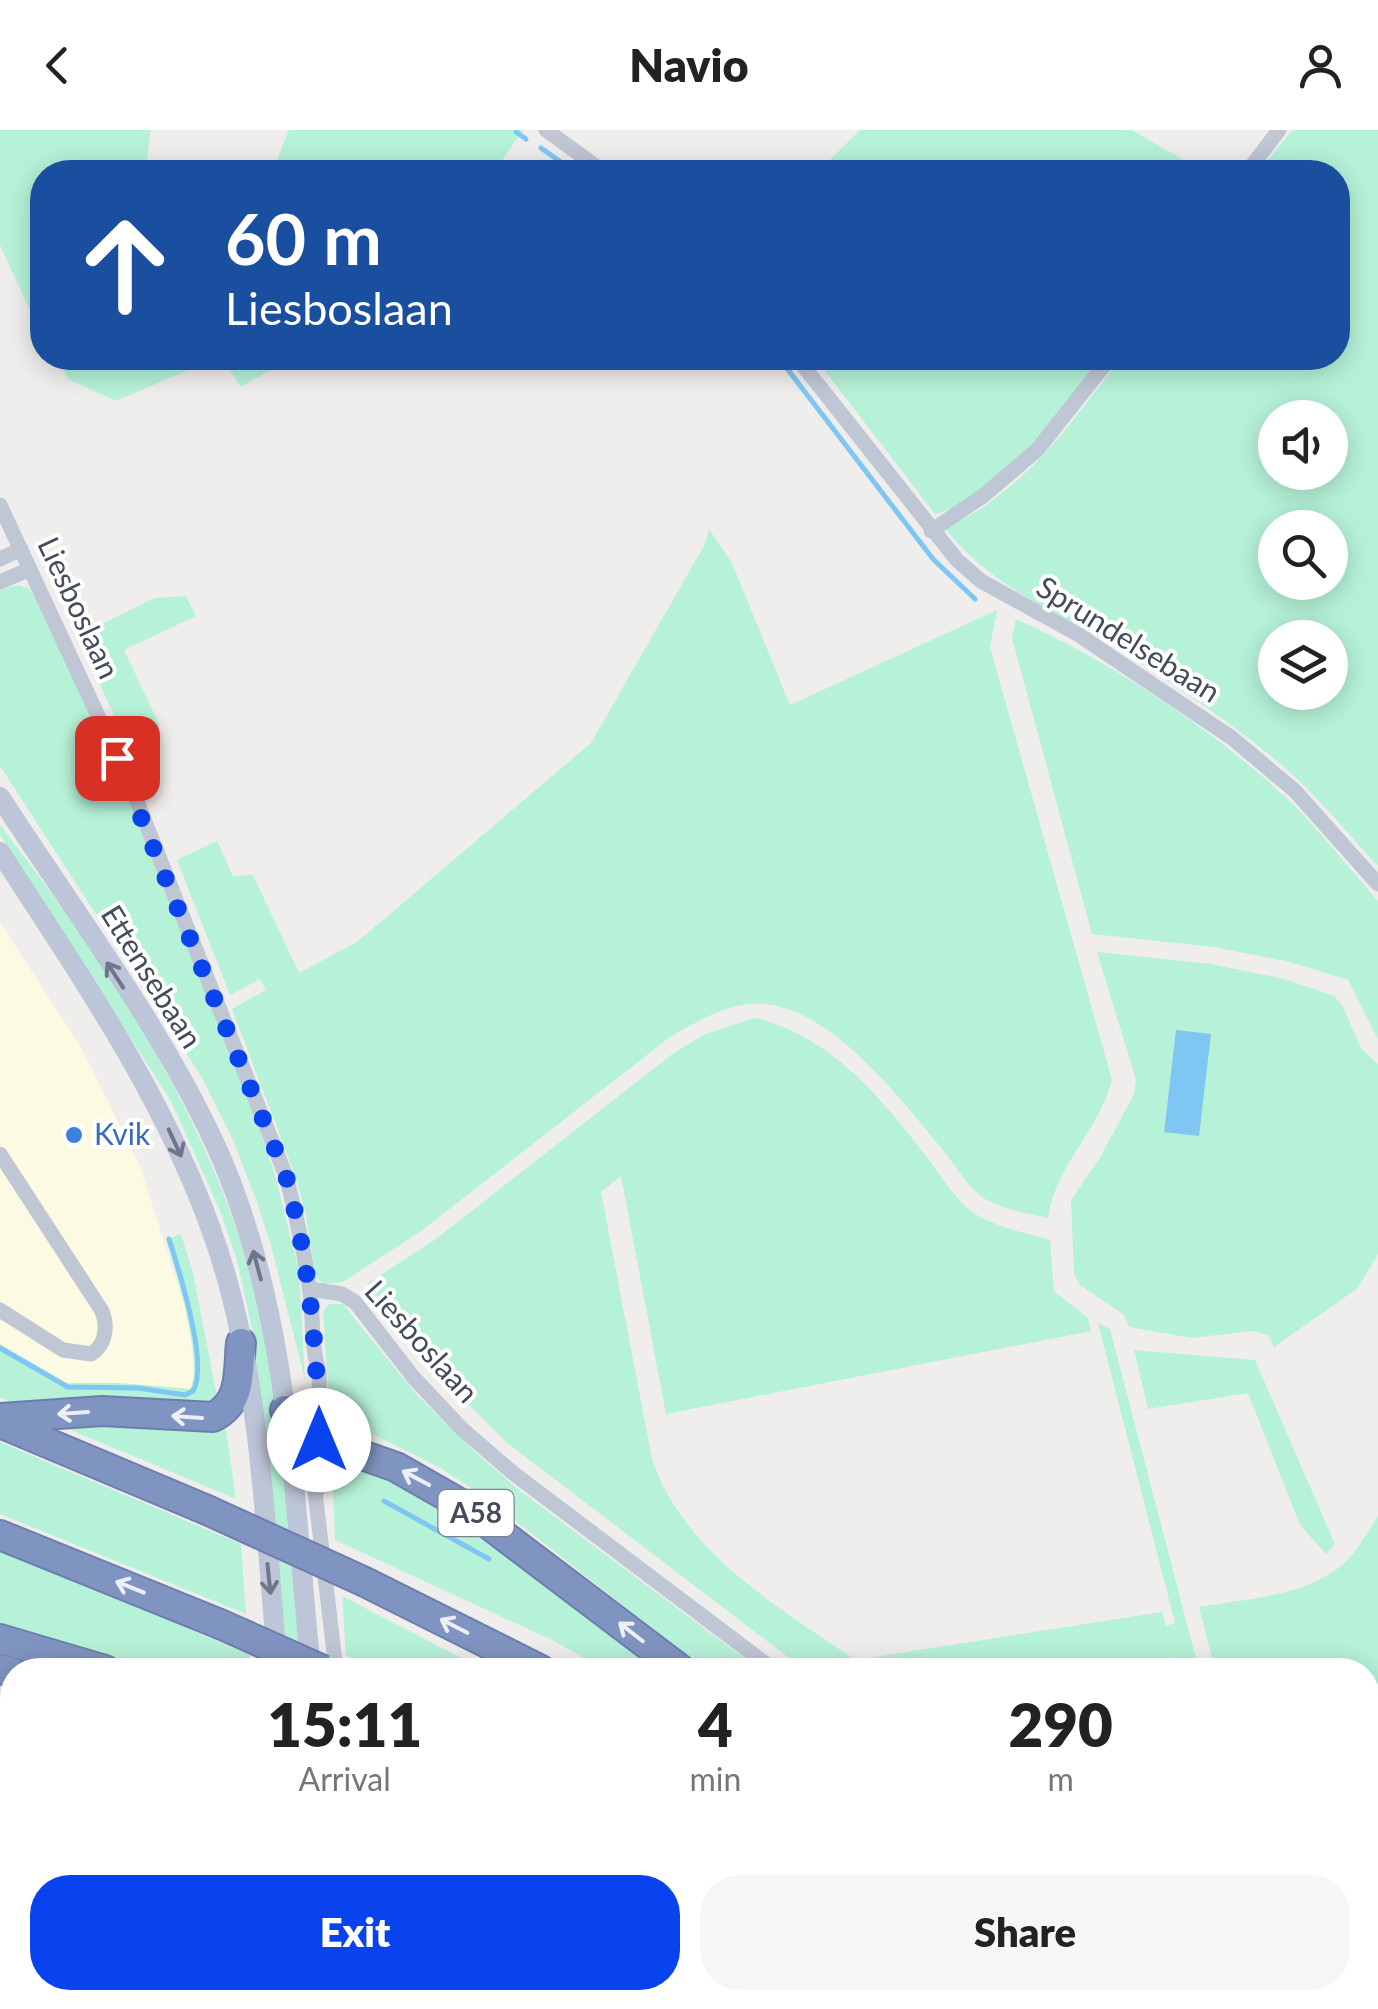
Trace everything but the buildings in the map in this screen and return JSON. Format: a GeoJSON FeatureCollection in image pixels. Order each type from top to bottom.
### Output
{"type":"FeatureCollection","features":[{"type":"Feature","properties":{"kind":"highway"},"geometry":{"type":"LineString","coordinates":[[0,1420],[102,1411],[213,1417],[226,1409],[235,1396],[241,1343]]}},
{"type":"Feature","properties":{"kind":"highway"},"geometry":{"type":"LineString","coordinates":[[285,1410],[314,1437]]}},
{"type":"Feature","properties":{"kind":"highway"},"geometry":{"type":"LineString","coordinates":[[0,1420],[364,1582],[517,1658]]}},
{"type":"Feature","properties":{"kind":"highway","name":"A58"},"geometry":{"type":"LineString","coordinates":[[314,1437],[396,1467],[444,1493],[517,1543],[666,1658]]}},
{"type":"Feature","properties":{"kind":"highway"},"geometry":{"type":"LineString","coordinates":[[0,1535],[296,1658]]}},
{"type":"Feature","properties":{"kind":"highway"},"geometry":{"type":"LineString","coordinates":[[0,1640],[63,1658]]}},
{"type":"Feature","properties":{"kind":"main road","name":"Ettensebaan"},"geometry":{"type":"LineString","coordinates":[[0,797],[168,1058],[214,1144],[257,1264],[285,1410],[310,1658]]}},
{"type":"Feature","properties":{"kind":"main road","name":"Ettensebaan"},"geometry":{"type":"LineString","coordinates":[[0,852],[169,1128],[211,1230],[241,1343],[258,1459],[277,1658]]}},
{"type":"Feature","properties":{"kind":"street"},"geometry":{"type":"LineString","coordinates":[[546,130],[587,160]]}},
{"type":"Feature","properties":{"kind":"street"},"geometry":{"type":"LineString","coordinates":[[1256,160],[1279,130]]}},
{"type":"Feature","properties":{"kind":"street","name":"Sprundelsebaan"},"geometry":{"type":"LineString","coordinates":[[806,370],[931,531],[981,581],[1078,635],[1265,764],[1324,821],[1378,884]]}},
{"type":"Feature","properties":{"kind":"street"},"geometry":{"type":"LineString","coordinates":[[931,531],[983,496],[1037,450],[1100,370]]}},
{"type":"Feature","properties":{"kind":"street","name":"Liesboslaan"},"geometry":{"type":"LineString","coordinates":[[0,505],[132,789],[270,1131],[300,1230],[310,1289],[342,1294],[354,1302],[414,1378],[475,1440],[528,1485],[758,1658]]}},
{"type":"Feature","properties":{"kind":"street"},"geometry":{"type":"LineString","coordinates":[[0,560],[21,549]]}},
{"type":"Feature","properties":{"kind":"street"},"geometry":{"type":"LineString","coordinates":[[0,582],[30,569]]}},
{"type":"Feature","properties":{"kind":"street"},"geometry":{"type":"LineString","coordinates":[[0,1154],[102,1311],[103,1341],[91,1354],[69,1353],[0,1310]]}},
{"type":"Feature","properties":{"kind":"street"},"geometry":{"type":"LineString","coordinates":[[310,1289],[314,1357],[307,1371],[314,1437],[312,1475],[335,1658]]}},
{"type":"Feature","properties":{"kind":"shaded area"},"geometry":{"type":"Polygon","coordinates":[[[0,922],[82,1049],[140,1166],[185,1307],[192,1348],[194,1381],[190,1389],[66,1383],[0,1344],[0,922]]]}},
{"type":"Feature","properties":{"kind":"green space"},"geometry":{"type":"Polygon","coordinates":[[[0,130],[151,130],[147,160],[30,160],[30,310],[0,245],[0,130]]]}},
{"type":"Feature","properties":{"kind":"green space"},"geometry":{"type":"Polygon","coordinates":[[[289,130],[523,130],[502,160],[277,160],[289,130]]]}},
{"type":"Feature","properties":{"kind":"green space"},"geometry":{"type":"Polygon","coordinates":[[[860,130],[1132,130],[1183,160],[830,160],[860,130]]]}},
{"type":"Feature","properties":{"kind":"green space"},"geometry":{"type":"Polygon","coordinates":[[[1292,130],[1378,130],[1378,866],[1305,787],[1256,744],[1133,658],[1008,585],[945,528],[999,496],[1044,455],[1112,370],[1350,370],[1350,160],[1268,160],[1292,130]]]}},
{"type":"Feature","properties":{"kind":"green space"},"geometry":{"type":"Polygon","coordinates":[[[64,370],[188,370],[116,401],[68,379],[64,370]]]}},
{"type":"Feature","properties":{"kind":"green space"},"geometry":{"type":"Polygon","coordinates":[[[230,370],[270,370],[241,387],[230,370]]]}},
{"type":"Feature","properties":{"kind":"green space"},"geometry":{"type":"Polygon","coordinates":[[[824,370],[1093,370],[1049,427],[1007,471],[961,504],[935,514],[824,370]]]}},
{"type":"Feature","properties":{"kind":"green space"},"geometry":{"type":"Polygon","coordinates":[[[709,529],[732,563],[790,705],[997,610],[990,647],[1112,1080],[1098,1115],[1060,1181],[1048,1218],[1005,1208],[982,1197],[882,1079],[837,1037],[788,1009],[750,1004],[714,1014],[670,1037],[421,1231],[343,1282],[324,1284],[316,1278],[295,1175],[232,1009],[266,990],[260,979],[230,995],[177,860],[217,841],[233,876],[253,875],[299,973],[357,942],[591,743],[705,544],[709,529]]]}},
{"type":"Feature","properties":{"kind":"green space"},"geometry":{"type":"Polygon","coordinates":[[[19,585],[29,589],[35,598],[117,773],[246,1092],[274,1171],[299,1270],[305,1380],[257,1202],[204,1081],[0,766],[0,590],[19,585]]]}},
{"type":"Feature","properties":{"kind":"green space"},"geometry":{"type":"Polygon","coordinates":[[[186,596],[196,616],[124,650],[160,726],[126,740],[77,636],[155,598],[186,596]]]}},
{"type":"Feature","properties":{"kind":"green space"},"geometry":{"type":"Polygon","coordinates":[[[1016,619],[1121,674],[1188,718],[1280,792],[1330,845],[1378,901],[1378,1039],[1348,980],[1290,962],[1214,947],[1092,934],[1012,638],[1016,619]]]}},
{"type":"Feature","properties":{"kind":"green space"},"geometry":{"type":"Polygon","coordinates":[[[0,825],[119,993],[189,1116],[218,1180],[241,1244],[268,1353],[286,1489],[301,1658],[288,1658],[252,1329],[237,1260],[220,1211],[171,1101],[0,835],[0,825]]]}},
{"type":"Feature","properties":{"kind":"green space"},"geometry":{"type":"Polygon","coordinates":[[[1097,952],[1211,964],[1284,979],[1334,996],[1361,1048],[1378,1064],[1378,1254],[1358,1288],[1274,1347],[1268,1335],[1252,1331],[1192,1338],[1129,1327],[1124,1315],[1079,1284],[1074,1273],[1071,1200],[1101,1156],[1134,1094],[1136,1080],[1097,952]],[[1176,1031],[1165,1132],[1211,1034],[1176,1031]]]}},
{"type":"Feature","properties":{"kind":"green space"},"geometry":{"type":"Polygon","coordinates":[[[755,1018],[782,1026],[830,1054],[891,1112],[970,1210],[994,1223],[1050,1240],[1054,1291],[1088,1318],[1091,1331],[666,1414],[621,1176],[601,1192],[652,1459],[667,1493],[686,1523],[737,1575],[852,1658],[789,1658],[506,1442],[422,1358],[368,1283],[436,1239],[671,1055],[703,1035],[755,1018]]]}},
{"type":"Feature","properties":{"kind":"green space"},"geometry":{"type":"Polygon","coordinates":[[[181,1234],[193,1273],[217,1397],[203,1404],[17,1406],[0,1397],[0,1344],[66,1383],[190,1389],[194,1376],[191,1338],[166,1239],[181,1234]]]}},
{"type":"Feature","properties":{"kind":"green space"},"geometry":{"type":"Polygon","coordinates":[[[329,1304],[343,1304],[415,1393],[476,1453],[519,1490],[744,1658],[690,1658],[485,1497],[439,1467],[330,1413],[323,1312],[329,1304]]]}},
{"type":"Feature","properties":{"kind":"green space"},"geometry":{"type":"Polygon","coordinates":[[[1098,1323],[1110,1329],[1196,1658],[868,1658],[1162,1612],[1166,1626],[1175,1623],[1098,1323]]]}},
{"type":"Feature","properties":{"kind":"green space"},"geometry":{"type":"Polygon","coordinates":[[[1134,1350],[1255,1360],[1335,1544],[1326,1554],[1300,1525],[1248,1393],[1148,1409],[1134,1350]]]}},
{"type":"Feature","properties":{"kind":"green space"},"geometry":{"type":"Polygon","coordinates":[[[54,1423],[225,1423],[236,1499],[54,1423]]]}},
{"type":"Feature","properties":{"kind":"green space"},"geometry":{"type":"Polygon","coordinates":[[[0,1442],[241,1544],[246,1614],[0,1514],[0,1442]]]}},
{"type":"Feature","properties":{"kind":"green space"},"geometry":{"type":"Polygon","coordinates":[[[332,1457],[376,1472],[455,1511],[655,1658],[584,1658],[335,1540],[332,1457]]]}},
{"type":"Feature","properties":{"kind":"green space"},"geometry":{"type":"Polygon","coordinates":[[[1378,1516],[1378,1658],[1212,1658],[1199,1607],[1273,1595],[1309,1584],[1352,1555],[1378,1516]]]}},
{"type":"Feature","properties":{"kind":"green space"},"geometry":{"type":"Polygon","coordinates":[[[0,1547],[250,1658],[99,1658],[0,1628],[0,1547]]]}},
{"type":"Feature","properties":{"kind":"green space"},"geometry":{"type":"Polygon","coordinates":[[[342,1596],[461,1658],[353,1658],[346,1655],[342,1596]]]}},
{"type":"Feature","properties":{"kind":"water"},"geometry":{"type":"Polygon","coordinates":[[[1176,1030],[1211,1034],[1199,1136],[1164,1132],[1176,1030]]]}},
{"type":"Feature","properties":{"kind":"waterway"},"geometry":{"type":"LineString","coordinates":[[516,132],[526,139]]}},
{"type":"Feature","properties":{"kind":"waterway"},"geometry":{"type":"LineString","coordinates":[[541,148],[558,160]]}},
{"type":"Feature","properties":{"kind":"waterway"},"geometry":{"type":"LineString","coordinates":[[788,370],[933,559],[975,599]]}},
{"type":"Feature","properties":{"kind":"waterway"},"geometry":{"type":"LineString","coordinates":[[0,1348],[68,1387],[138,1388],[185,1395],[193,1391],[197,1378],[195,1340],[169,1239]]}},
{"type":"Feature","properties":{"kind":"waterway"},"geometry":{"type":"LineString","coordinates":[[384,1501],[489,1559]]}},
{"type":"Feature","properties":{"kind":"place","name":"Kvik"},"geometry":{"type":"Point","coordinates":[74,1135]}},
{"type":"Feature","properties":{"kind":"route"},"geometry":{"type":"LineString","coordinates":[[117,758],[286,1176],[310,1289],[318,1372],[319,1440]]}}]}
